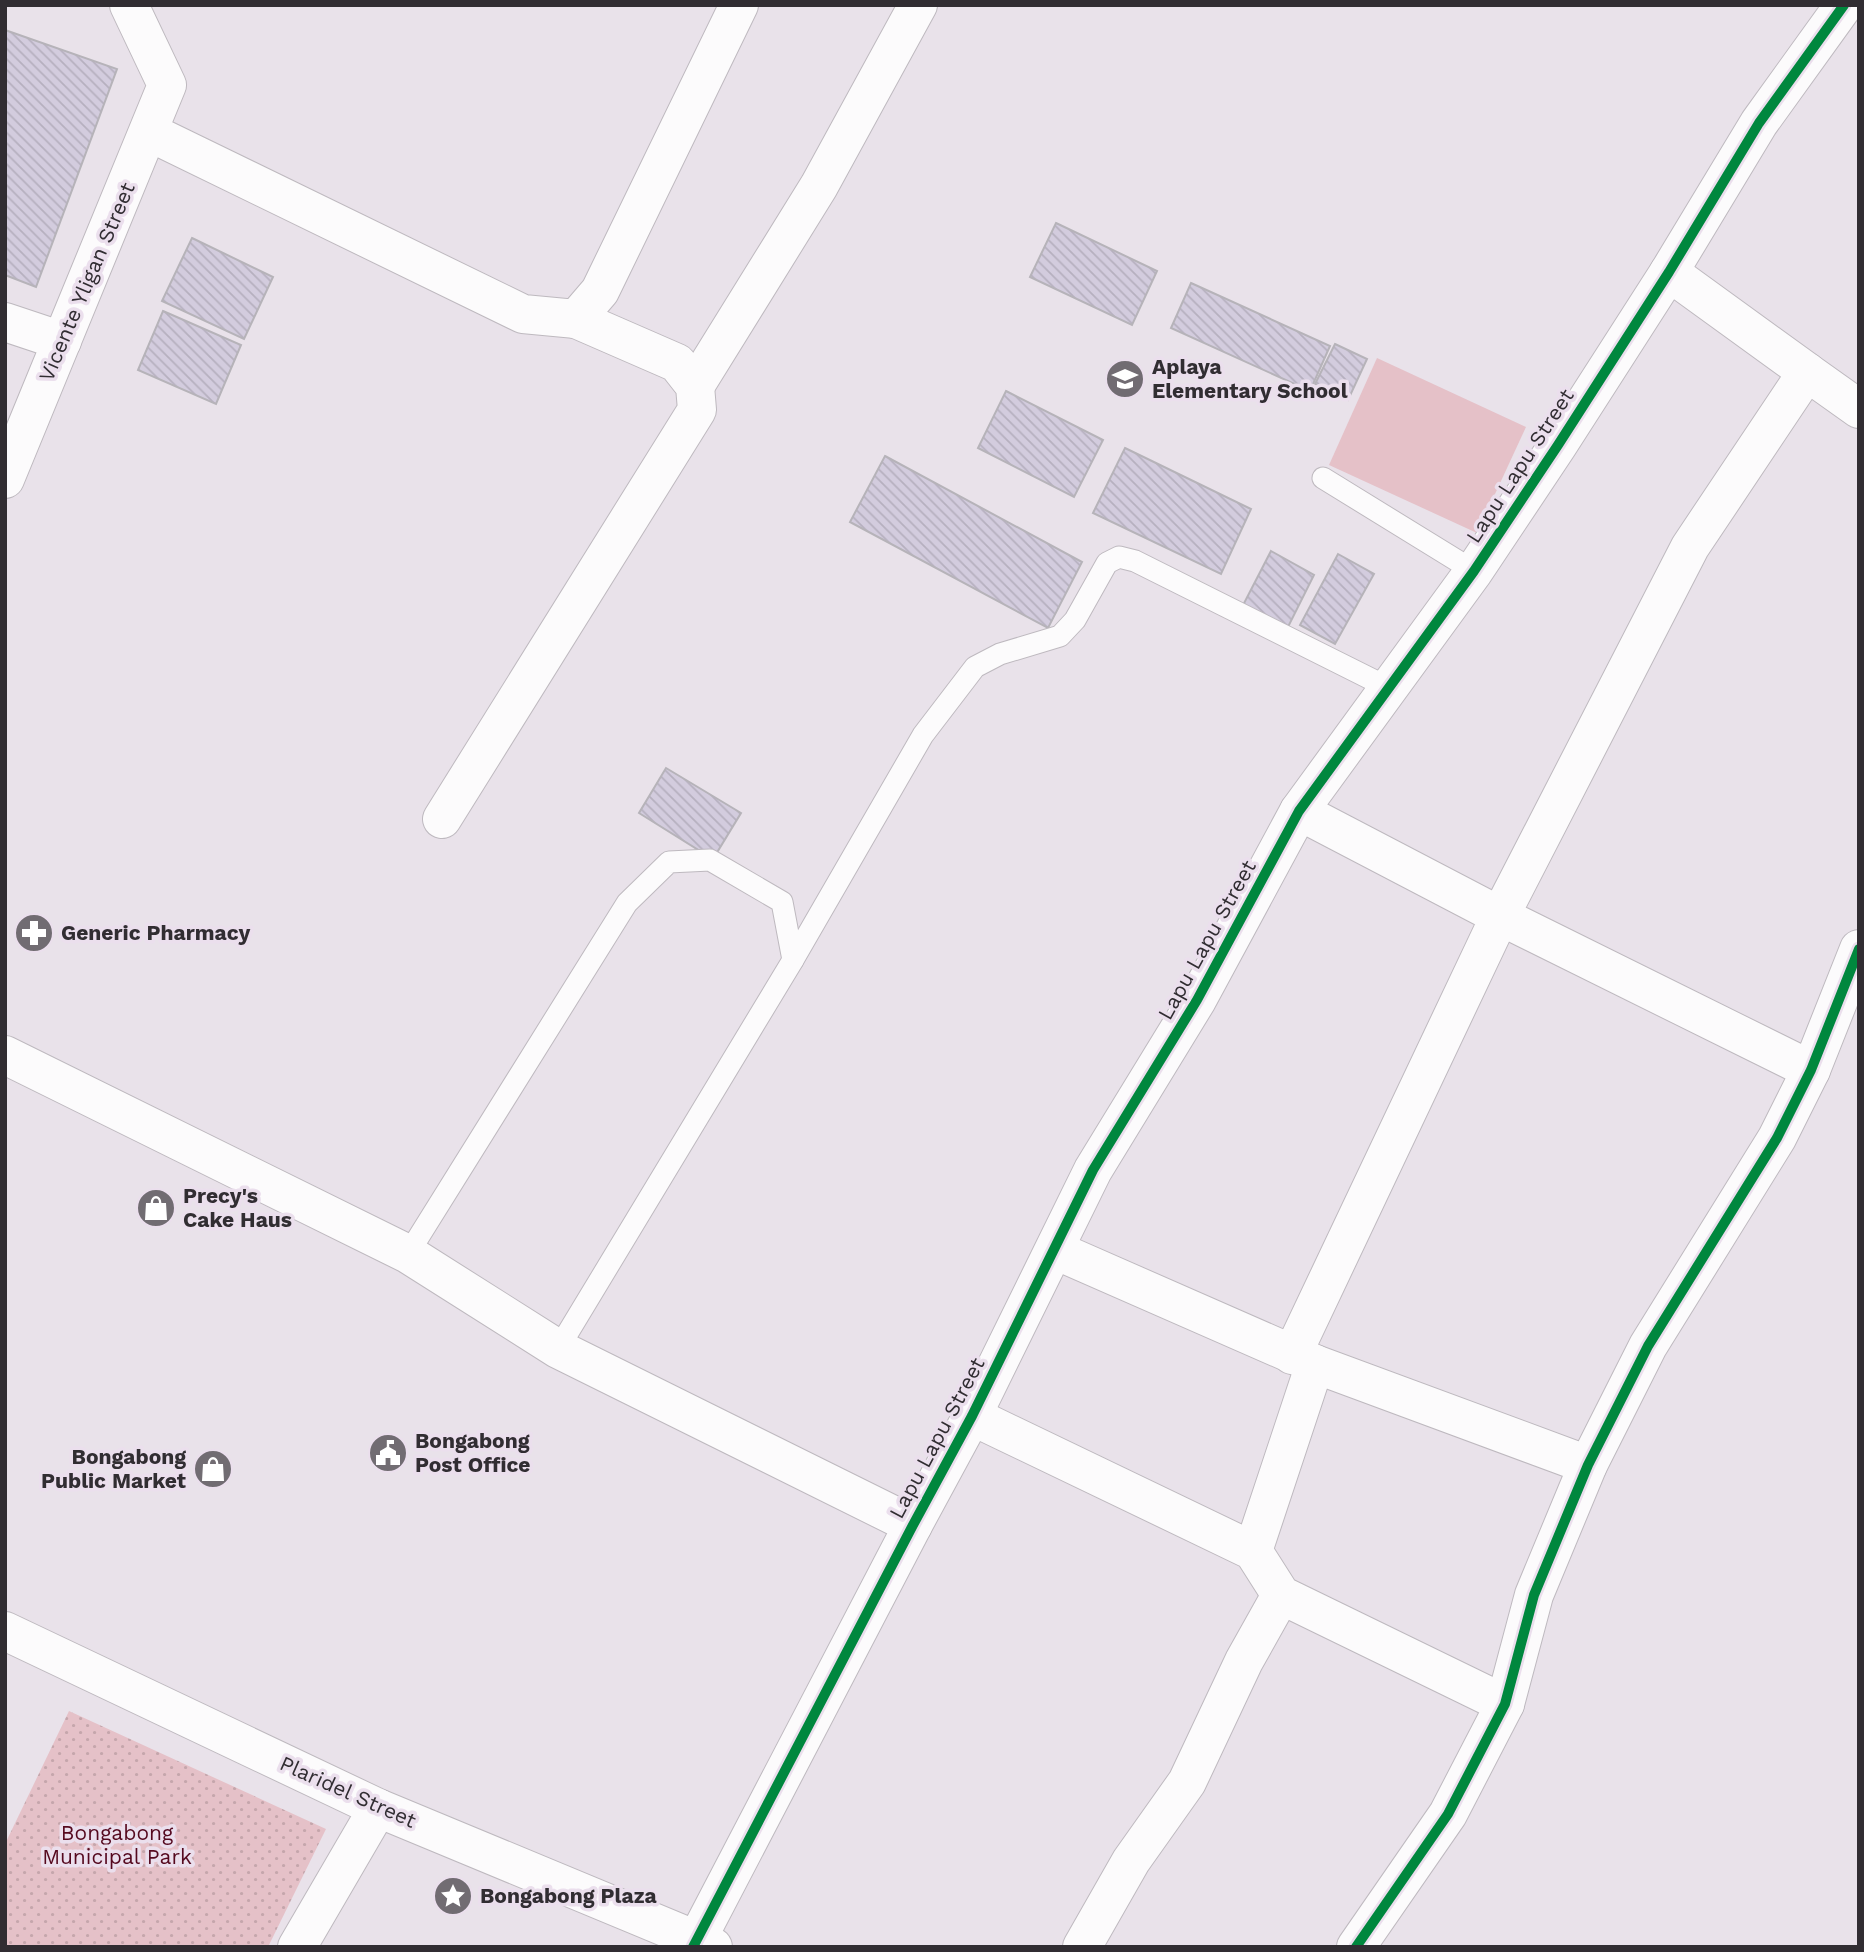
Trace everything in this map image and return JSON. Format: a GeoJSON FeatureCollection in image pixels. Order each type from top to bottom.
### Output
{"type":"FeatureCollection","features":[{"type":"Feature","properties":{"kind":"street","name":"Vicente Yligan Street"},"geometry":{"type":"LineString","coordinates":[[5,479],[167,85],[129,5]]}},
{"type":"Feature","properties":{"kind":"street"},"geometry":{"type":"LineString","coordinates":[[576,320],[600,291],[739,5]]}},
{"type":"Feature","properties":{"kind":"street"},"geometry":{"type":"LineString","coordinates":[[695,386],[819,186],[918,5]]}},
{"type":"Feature","properties":{"kind":"street","name":"Lapu Lapu Street"},"geometry":{"type":"LineString","coordinates":[[701,1944],[912,1525],[972,1416],[1093,1170],[1197,1000],[1299,811],[1474,571],[1669,272],[1759,123],[1844,5]]}},
{"type":"Feature","properties":{"kind":"street"},"geometry":{"type":"LineString","coordinates":[[149,132],[523,314],[576,320],[677,363],[695,386],[697,410],[442,819]]}},
{"type":"Feature","properties":{"kind":"street"},"geometry":{"type":"LineString","coordinates":[[1669,272],[1859,409]]}},
{"type":"Feature","properties":{"kind":"street"},"geometry":{"type":"LineString","coordinates":[[5,322],[62,341]]}},
{"type":"Feature","properties":{"kind":"street"},"geometry":{"type":"LineString","coordinates":[[1253,1551],[1303,1359],[1500,916],[1690,547],[1807,372]]}},
{"type":"Feature","properties":{"kind":"street"},"geometry":{"type":"LineString","coordinates":[[1299,811],[1500,916],[1811,1070]]}},
{"type":"Feature","properties":{"kind":"street"},"geometry":{"type":"LineString","coordinates":[[1356,1947],[1448,1814],[1505,1704],[1534,1595],[1588,1465],[1648,1346],[1777,1138],[1811,1070],[1859,949]]}},
{"type":"Feature","properties":{"kind":"street"},"geometry":{"type":"LineString","coordinates":[[5,1055],[408,1254],[558,1349],[912,1525]]}},
{"type":"Feature","properties":{"kind":"street"},"geometry":{"type":"LineString","coordinates":[[1055,1250],[1303,1359],[1588,1465]]}},
{"type":"Feature","properties":{"kind":"street"},"geometry":{"type":"LineString","coordinates":[[972,1416],[1253,1551],[1281,1595],[1505,1704]]}},
{"type":"Feature","properties":{"kind":"street"},"geometry":{"type":"LineString","coordinates":[[1082,1947],[1131,1861],[1187,1782],[1244,1661],[1281,1595]]}},
{"type":"Feature","properties":{"kind":"street","name":"Plaridel Street"},"geometry":{"type":"LineString","coordinates":[[5,1631],[378,1808],[701,1944]]}},
{"type":"Feature","properties":{"kind":"street"},"geometry":{"type":"LineString","coordinates":[[297,1947],[378,1808]]}},
{"type":"Feature","properties":{"kind":"lane"},"geometry":{"type":"LineString","coordinates":[[1324,478],[1474,571]]}},
{"type":"Feature","properties":{"kind":"lane"},"geometry":{"type":"LineString","coordinates":[[558,1349],[793,960],[923,735],[975,667],[1000,654],[1041,644],[1060,636],[1075,620],[1107,563],[1119,557],[1135,561],[1389,688]]}},
{"type":"Feature","properties":{"kind":"lane"},"geometry":{"type":"LineString","coordinates":[[408,1254],[627,903],[668,862],[710,860],[782,902],[793,960]]}},
{"type":"Feature","properties":{"kind":"green space"},"geometry":{"type":"Polygon","coordinates":[[[1377,358],[1526,427],[1477,533],[1329,465],[1377,358]]]}},
{"type":"Feature","properties":{"kind":"green space","name":"Bongabong Municipal Park"},"geometry":{"type":"Polygon","coordinates":[[[69,1711],[326,1829],[268,1947],[5,1947],[5,1844],[69,1711]]]}},
{"type":"Feature","properties":{"kind":"building"},"geometry":{"type":"Polygon","coordinates":[[[5,30],[117,69],[36,287],[5,275],[5,30]]]}},
{"type":"Feature","properties":{"kind":"building"},"geometry":{"type":"Polygon","coordinates":[[[1056,223],[1157,271],[1132,325],[1030,277],[1056,223]]]}},
{"type":"Feature","properties":{"kind":"building"},"geometry":{"type":"Polygon","coordinates":[[[192,238],[273,277],[244,339],[162,301],[192,238]]]}},
{"type":"Feature","properties":{"kind":"building"},"geometry":{"type":"Polygon","coordinates":[[[1191,283],[1330,346],[1310,391],[1171,328],[1191,283]]]}},
{"type":"Feature","properties":{"kind":"building"},"geometry":{"type":"Polygon","coordinates":[[[163,311],[241,345],[216,404],[138,370],[163,311]]]}},
{"type":"Feature","properties":{"kind":"building"},"geometry":{"type":"Polygon","coordinates":[[[1335,344],[1367,359],[1348,400],[1315,384],[1335,344]]]}},
{"type":"Feature","properties":{"kind":"building"},"geometry":{"type":"Polygon","coordinates":[[[1006,391],[1103,440],[1074,497],[978,448],[1006,391]]]}},
{"type":"Feature","properties":{"kind":"building"},"geometry":{"type":"Polygon","coordinates":[[[1125,448],[1251,509],[1221,574],[1093,513],[1125,448]]]}},
{"type":"Feature","properties":{"kind":"building"},"geometry":{"type":"Polygon","coordinates":[[[885,456],[1082,562],[1048,628],[850,522],[885,456]]]}},
{"type":"Feature","properties":{"kind":"building"},"geometry":{"type":"Polygon","coordinates":[[[1271,551],[1314,575],[1285,633],[1241,609],[1271,551]]]}},
{"type":"Feature","properties":{"kind":"building"},"geometry":{"type":"Polygon","coordinates":[[[1338,554],[1374,574],[1335,644],[1300,625],[1338,554]]]}},
{"type":"Feature","properties":{"kind":"building"},"geometry":{"type":"Polygon","coordinates":[[[666,768],[741,813],[713,859],[639,813],[666,768]]]}},
{"type":"Feature","properties":{"kind":"cycle path"},"geometry":{"type":"LineString","coordinates":[[693,1947],[972,1416],[1093,1170],[1197,1000],[1299,811],[1474,571],[1669,272],[1759,123],[1844,5]]}},
{"type":"Feature","properties":{"kind":"cycle path"},"geometry":{"type":"LineString","coordinates":[[1356,1947],[1448,1814],[1505,1704],[1534,1595],[1588,1465],[1648,1346],[1777,1138],[1811,1070],[1859,949]]}},
{"type":"Feature","properties":{"kind":"place","name":"Aplaya Elementary School"},"geometry":{"type":"Point","coordinates":[1125,379]}},
{"type":"Feature","properties":{"kind":"place","name":"Generic Pharmacy"},"geometry":{"type":"Point","coordinates":[34,933]}},
{"type":"Feature","properties":{"kind":"place","name":"Precy's Cake Haus"},"geometry":{"type":"Point","coordinates":[156,1208]}},
{"type":"Feature","properties":{"kind":"place","name":"Bongabong Post Office"},"geometry":{"type":"Point","coordinates":[388,1453]}},
{"type":"Feature","properties":{"kind":"place","name":"Bongabong Public Market"},"geometry":{"type":"Point","coordinates":[213,1469]}},
{"type":"Feature","properties":{"kind":"place","name":"Bongabong Plaza"},"geometry":{"type":"Point","coordinates":[453,1896]}}]}
